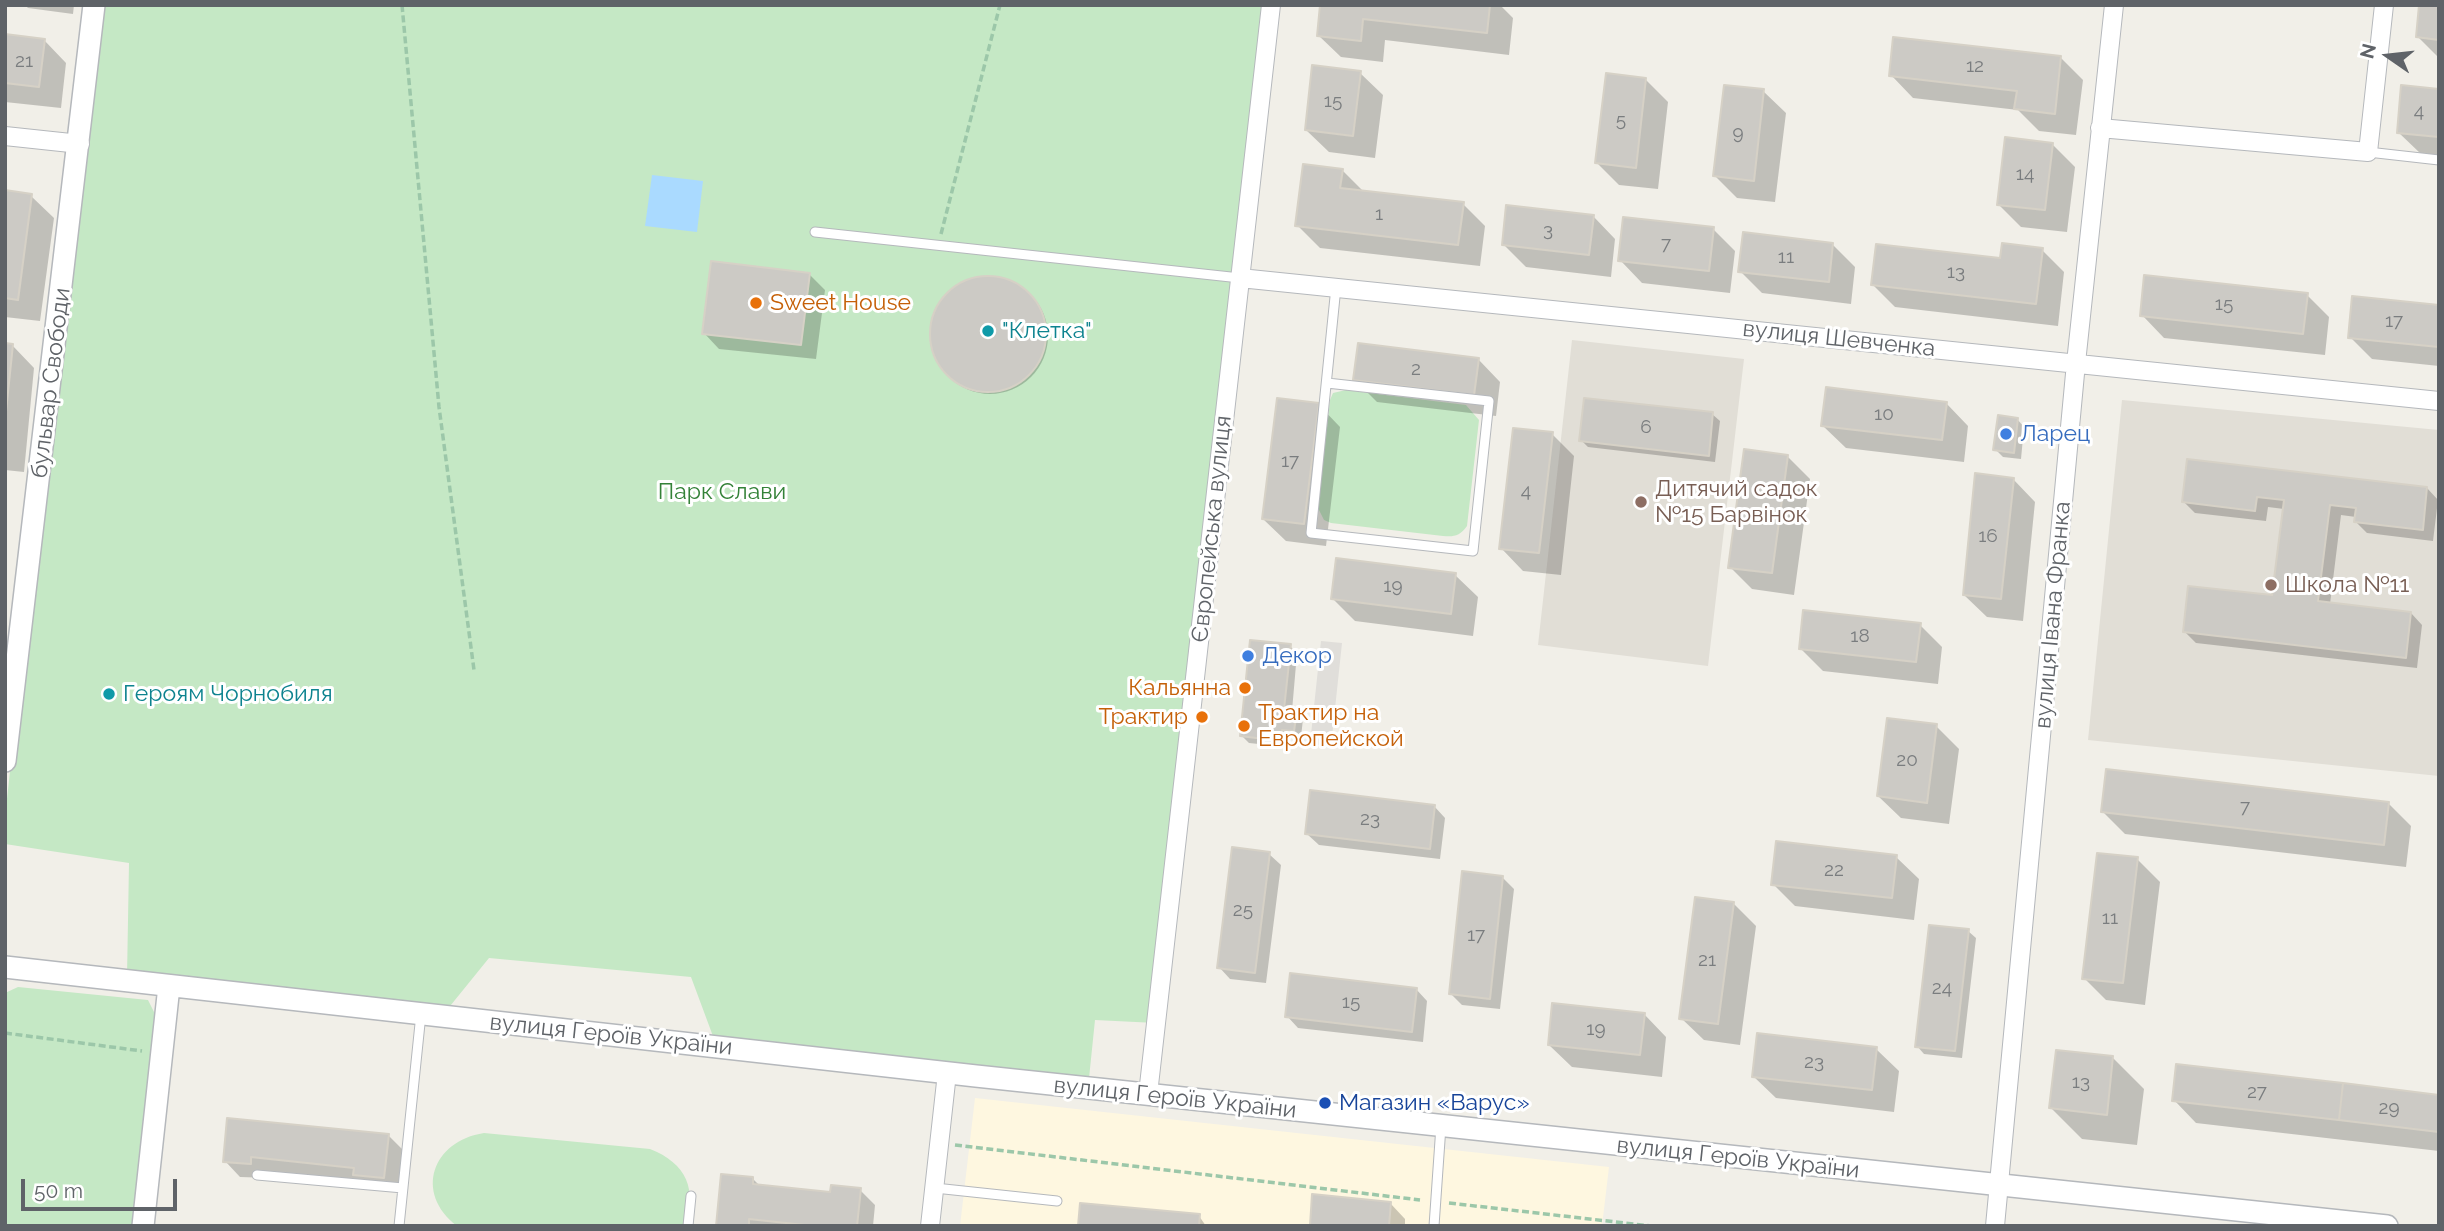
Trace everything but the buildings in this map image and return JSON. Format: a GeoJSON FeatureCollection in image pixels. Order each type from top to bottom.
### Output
{"type":"FeatureCollection","features":[{"type":"Feature","properties":{"kind":"street","name":"бульвар Свободи"},"geometry":{"type":"LineString","coordinates":[[5,761],[7,727],[80,144],[94,5]]}},
{"type":"Feature","properties":{"kind":"street","name":"Європейська вулиця"},"geometry":{"type":"LineString","coordinates":[[1148,1094],[1270,5]]}},
{"type":"Feature","properties":{"kind":"street","name":"вулиця Івана Франка"},"geometry":{"type":"LineString","coordinates":[[1996,1226],[2076,363],[2114,5]]}},
{"type":"Feature","properties":{"kind":"street"},"geometry":{"type":"LineString","coordinates":[[2100,128],[2368,152],[2384,5]]}},
{"type":"Feature","properties":{"kind":"street"},"geometry":{"type":"LineString","coordinates":[[5,136],[80,144]]}},
{"type":"Feature","properties":{"kind":"street","name":"вулиця Шевченка"},"geometry":{"type":"LineString","coordinates":[[1240,278],[2439,401]]}},
{"type":"Feature","properties":{"kind":"street","name":"вулиця Героїв України"},"geometry":{"type":"LineString","coordinates":[[5,967],[947,1073],[2386,1226]]}},
{"type":"Feature","properties":{"kind":"street"},"geometry":{"type":"LineString","coordinates":[[143,1226],[169,986]]}},
{"type":"Feature","properties":{"kind":"street"},"geometry":{"type":"LineString","coordinates":[[930,1226],[947,1073]]}},
{"type":"Feature","properties":{"kind":"lane"},"geometry":{"type":"LineString","coordinates":[[2368,152],[2439,160]]}},
{"type":"Feature","properties":{"kind":"lane"},"geometry":{"type":"LineString","coordinates":[[815,232],[1240,278]]}},
{"type":"Feature","properties":{"kind":"lane"},"geometry":{"type":"LineString","coordinates":[[1327,383],[1489,401],[1472,551],[1311,533],[1336,287]]}},
{"type":"Feature","properties":{"kind":"lane"},"geometry":{"type":"LineString","coordinates":[[399,1226],[421,1014]]}},
{"type":"Feature","properties":{"kind":"lane"},"geometry":{"type":"LineString","coordinates":[[1434,1226],[1441,1126]]}},
{"type":"Feature","properties":{"kind":"lane"},"geometry":{"type":"LineString","coordinates":[[257,1175],[403,1188]]}},
{"type":"Feature","properties":{"kind":"lane"},"geometry":{"type":"LineString","coordinates":[[935,1188],[1057,1201]]}},
{"type":"Feature","properties":{"kind":"lane"},"geometry":{"type":"LineString","coordinates":[[688,1226],[691,1196]]}},
{"type":"Feature","properties":{"kind":"path"},"geometry":{"type":"LineString","coordinates":[[402,5],[439,407],[474,670]]}},
{"type":"Feature","properties":{"kind":"path"},"geometry":{"type":"LineString","coordinates":[[938,245],[1000,5]]}},
{"type":"Feature","properties":{"kind":"path"},"geometry":{"type":"LineString","coordinates":[[5,1033],[161,1054]]}},
{"type":"Feature","properties":{"kind":"path"},"geometry":{"type":"LineString","coordinates":[[939,1143],[1423,1200]]}},
{"type":"Feature","properties":{"kind":"path"},"geometry":{"type":"LineString","coordinates":[[1437,1202],[1651,1226]]}},
{"type":"Feature","properties":{"kind":"shaded area","name":"Дитячий садок №15 Барвінок"},"geometry":{"type":"Polygon","coordinates":[[[1572,340],[1744,359],[1708,666],[1538,645],[1572,340]]]}},
{"type":"Feature","properties":{"kind":"shaded area","name":"Школа №11"},"geometry":{"type":"Polygon","coordinates":[[[2122,400],[2439,430],[2439,776],[2088,740],[2122,400]]]}},
{"type":"Feature","properties":{"kind":"shaded area"},"geometry":{"type":"Polygon","coordinates":[[[1321,641],[1342,643],[1331,746],[1310,744],[1321,641]]]}},
{"type":"Feature","properties":{"kind":"shaded area"},"geometry":{"type":"Polygon","coordinates":[[[975,1098],[1609,1167],[1602,1226],[960,1226],[975,1098]]]}},
{"type":"Feature","properties":{"kind":"green space","name":"Парк Слави"},"geometry":{"type":"Polygon","coordinates":[[[94,5],[1271,5],[1156,1023],[1095,1020],[1088,1088],[717,1047],[691,977],[489,958],[442,1016],[127,977],[129,863],[5,844],[5,817],[94,5]]]}},
{"type":"Feature","properties":{"kind":"green space"},"geometry":{"type":"Polygon","coordinates":[[[1346,390],[1466,405],[1479,420],[1467,526],[1462,532],[1454,536],[1443,536],[1324,520],[1318,508],[1330,400],[1333,393],[1346,390]]]}},
{"type":"Feature","properties":{"kind":"green space"},"geometry":{"type":"Polygon","coordinates":[[[18,987],[148,1000],[157,1018],[134,1226],[5,1226],[5,993],[18,987]]]}},
{"type":"Feature","properties":{"kind":"green space"},"geometry":{"type":"Polygon","coordinates":[[[484,1133],[650,1149],[673,1162],[686,1179],[690,1201],[683,1226],[457,1226],[444,1213],[436,1199],[433,1184],[435,1170],[441,1157],[452,1146],[466,1138],[484,1133]]]}},
{"type":"Feature","properties":{"kind":"water"},"geometry":{"type":"Polygon","coordinates":[[[652,175],[703,181],[697,232],[645,226],[652,175]]]}},
{"type":"Feature","properties":{"kind":"place","name":"Sweet House"},"geometry":{"type":"Point","coordinates":[756,303]}},
{"type":"Feature","properties":{"kind":"place","name":"\"Клетка\""},"geometry":{"type":"Point","coordinates":[988,331]}},
{"type":"Feature","properties":{"kind":"place","name":"Ларец"},"geometry":{"type":"Point","coordinates":[2006,434]}},
{"type":"Feature","properties":{"kind":"place","name":"Дитячий садок №15 Барвінок"},"geometry":{"type":"Point","coordinates":[1641,502]}},
{"type":"Feature","properties":{"kind":"place","name":"Школа №11"},"geometry":{"type":"Point","coordinates":[2271,585]}},
{"type":"Feature","properties":{"kind":"place","name":"Декор"},"geometry":{"type":"Point","coordinates":[1248,656]}},
{"type":"Feature","properties":{"kind":"place","name":"Кальянна"},"geometry":{"type":"Point","coordinates":[1245,688]}},
{"type":"Feature","properties":{"kind":"place","name":"Героям Чорнобиля"},"geometry":{"type":"Point","coordinates":[109,694]}},
{"type":"Feature","properties":{"kind":"place","name":"Трактир"},"geometry":{"type":"Point","coordinates":[1202,717]}},
{"type":"Feature","properties":{"kind":"place","name":"Трактир на Европейской"},"geometry":{"type":"Point","coordinates":[1244,726]}},
{"type":"Feature","properties":{"kind":"place","name":"Магазин «Варус»"},"geometry":{"type":"Point","coordinates":[1325,1103]}}]}
